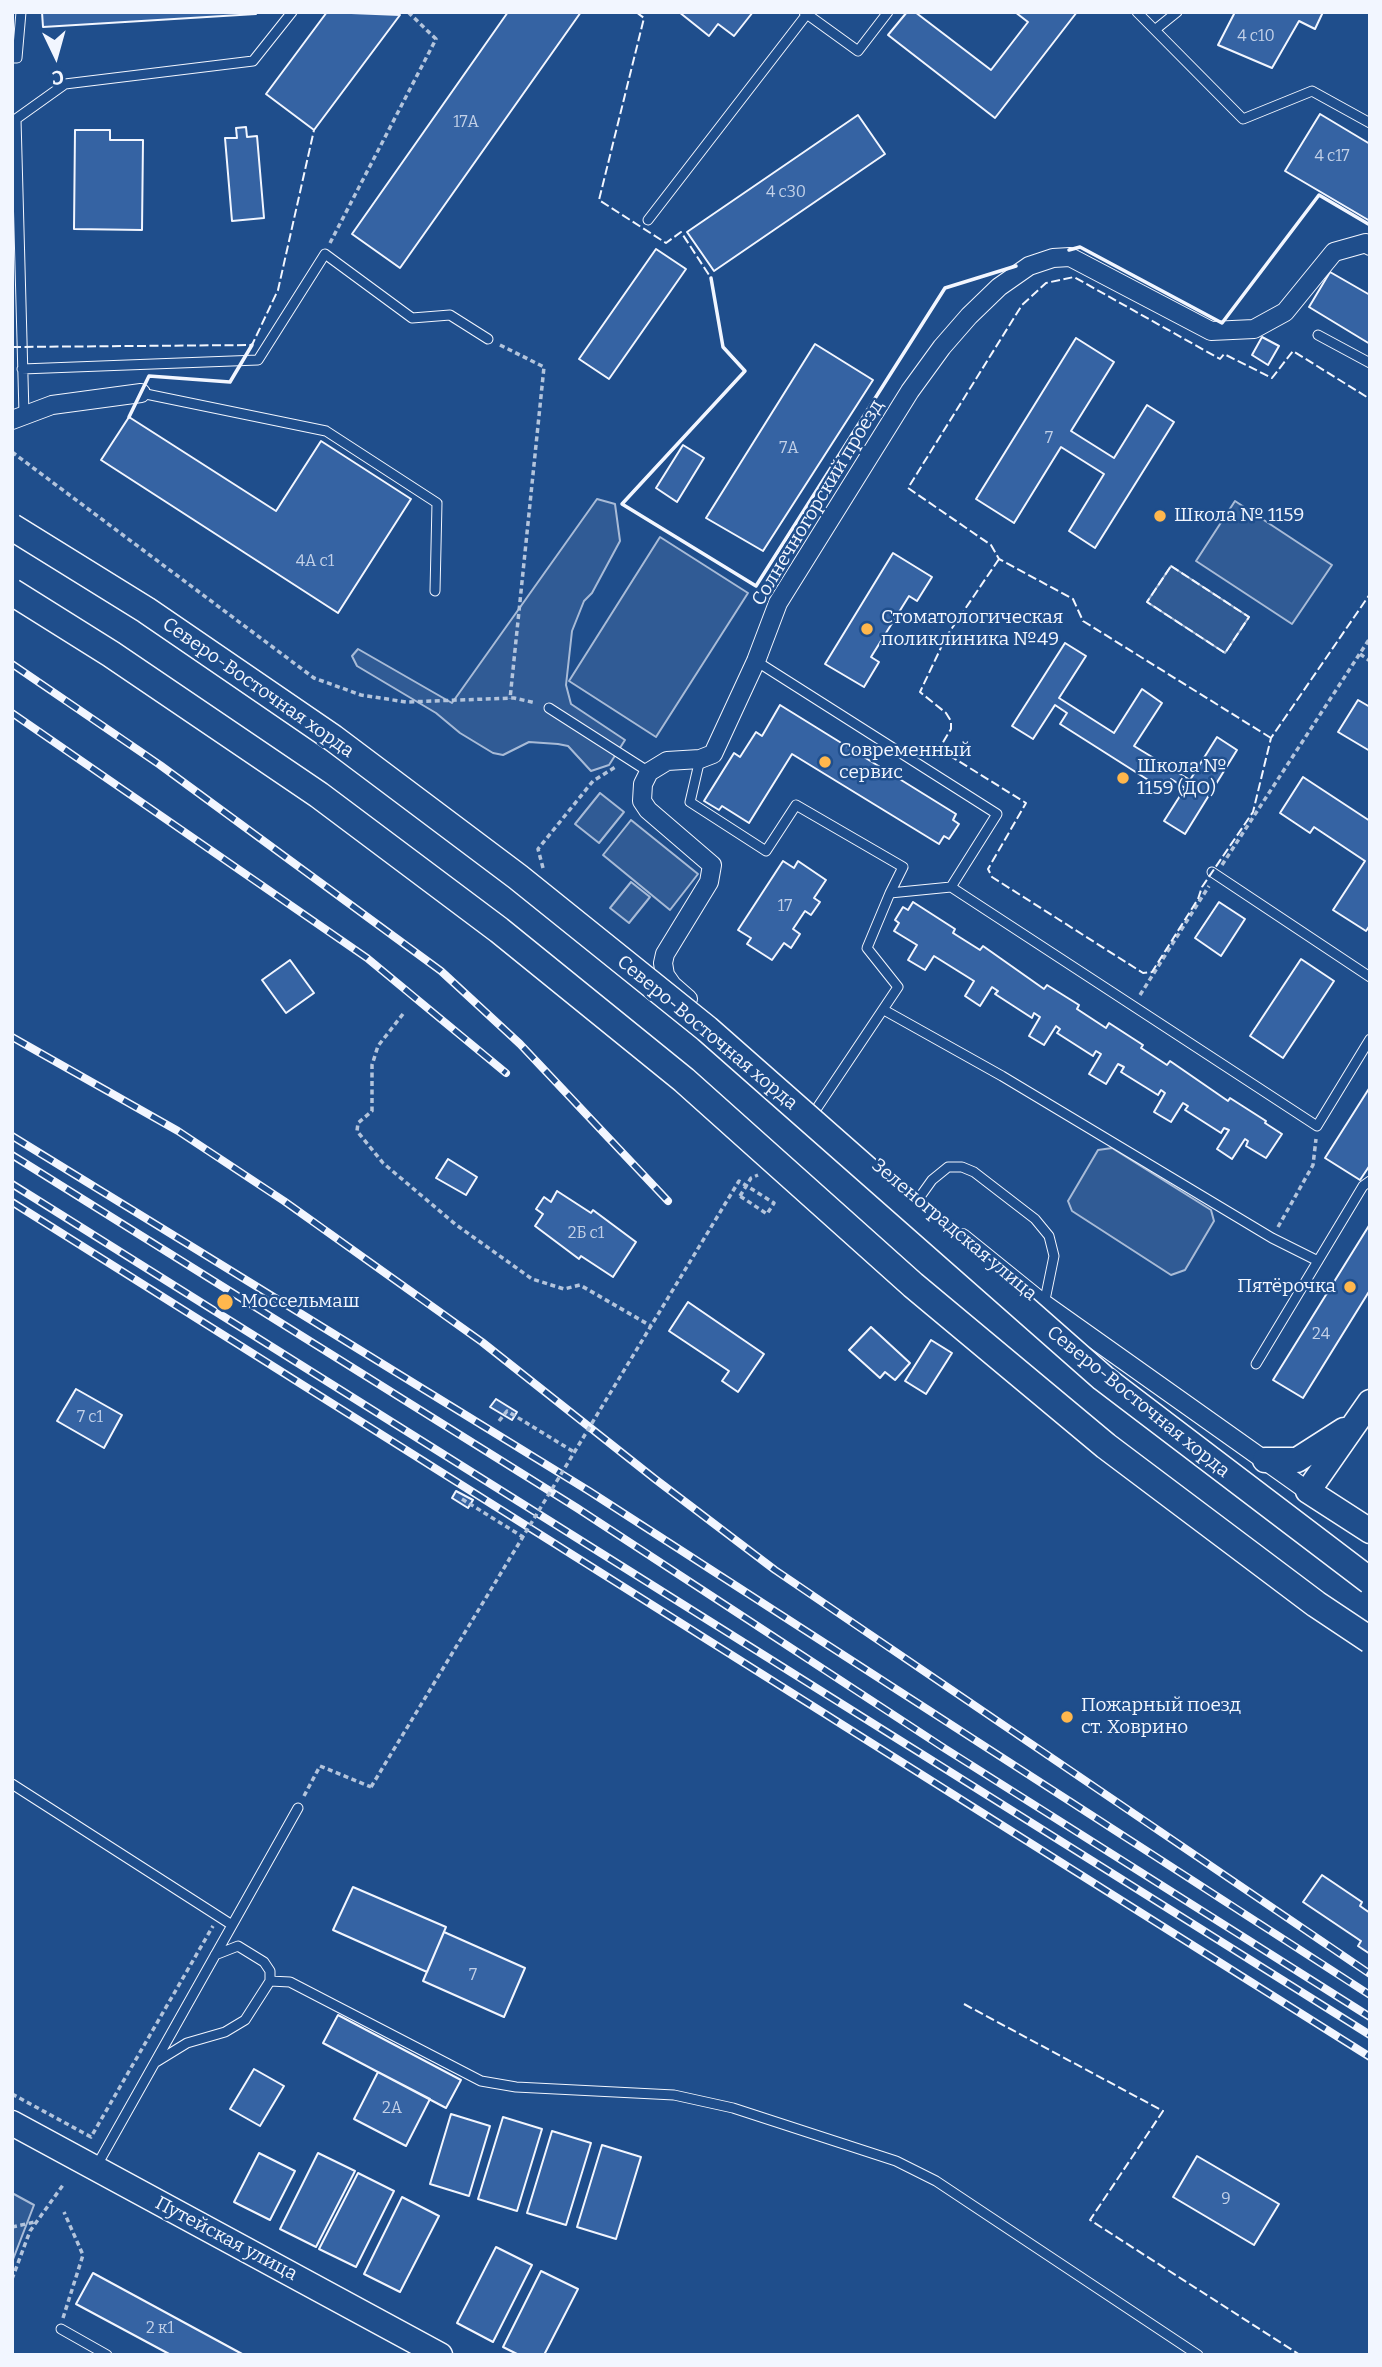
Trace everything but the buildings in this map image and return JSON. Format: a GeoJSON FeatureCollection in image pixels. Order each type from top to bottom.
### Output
{"type":"FeatureCollection","features":[{"type":"Feature","properties":{"kind":"main road","name":"Северо-Восточная хорда"},"geometry":{"type":"LineString","coordinates":[[12,527],[146,610],[322,730],[518,877],[707,1029],[1103,1378],[1370,1581]]}},
{"type":"Feature","properties":{"kind":"main road"},"geometry":{"type":"LineString","coordinates":[[12,592],[111,654],[308,788],[499,930],[684,1080],[913,1285],[1106,1446],[1316,1604],[1370,1640]]}},
{"type":"Feature","properties":{"kind":"street","name":"Солнечногорский проезд"},"geometry":{"type":"LineString","coordinates":[[700,759],[713,754],[756,661],[778,603],[910,391],[942,347],[999,287],[1029,266],[1053,258],[1070,257],[1211,331],[1254,329],[1284,312],[1334,251],[1366,243],[1370,246]]}},
{"type":"Feature","properties":{"kind":"street"},"geometry":{"type":"LineString","coordinates":[[18,417],[52,405],[141,393]]}},
{"type":"Feature","properties":{"kind":"street"},"geometry":{"type":"LineString","coordinates":[[700,759],[667,761],[649,772],[643,784],[642,801],[648,810],[712,864],[709,882],[665,954],[665,975],[671,985],[817,1113]]}},
{"type":"Feature","properties":{"kind":"street","name":"Зеленоградская улица"},"geometry":{"type":"LineString","coordinates":[[817,1113],[917,1201],[1040,1301],[1308,1491],[1370,1531]]}},
{"type":"Feature","properties":{"kind":"street"},"geometry":{"type":"LineString","coordinates":[[1265,1460],[1297,1460],[1363,1412]]}},
{"type":"Feature","properties":{"kind":"street"},"geometry":{"type":"LineString","coordinates":[[1308,1491],[1363,1412]]}},
{"type":"Feature","properties":{"kind":"street","name":"Путейская улица"},"geometry":{"type":"LineString","coordinates":[[12,2123],[440,2355]]}},
{"type":"Feature","properties":{"kind":"lane"},"geometry":{"type":"LineString","coordinates":[[12,58],[17,58],[21,12]]}},
{"type":"Feature","properties":{"kind":"lane"},"geometry":{"type":"LineString","coordinates":[[18,417],[22,369],[16,119],[65,84],[253,61],[292,12]]}},
{"type":"Feature","properties":{"kind":"lane"},"geometry":{"type":"LineString","coordinates":[[648,220],[806,13],[858,51],[888,12]]}},
{"type":"Feature","properties":{"kind":"lane"},"geometry":{"type":"LineString","coordinates":[[1137,12],[1243,119],[1312,91],[1370,123]]}},
{"type":"Feature","properties":{"kind":"lane"},"geometry":{"type":"LineString","coordinates":[[1156,29],[1177,12]]}},
{"type":"Feature","properties":{"kind":"lane"},"geometry":{"type":"LineString","coordinates":[[22,369],[258,360],[325,254],[412,318],[450,315],[488,339]]}},
{"type":"Feature","properties":{"kind":"lane"},"geometry":{"type":"LineString","coordinates":[[1318,334],[1370,363]]}},
{"type":"Feature","properties":{"kind":"lane"},"geometry":{"type":"LineString","coordinates":[[141,393],[326,431],[437,503],[435,591]]}},
{"type":"Feature","properties":{"kind":"lane"},"geometry":{"type":"LineString","coordinates":[[756,661],[997,814],[951,887]]}},
{"type":"Feature","properties":{"kind":"lane"},"geometry":{"type":"LineString","coordinates":[[545,706],[649,772]]}},
{"type":"Feature","properties":{"kind":"lane"},"geometry":{"type":"LineString","coordinates":[[700,759],[690,802],[766,851],[796,805],[904,867],[867,948],[898,987],[817,1113]]}},
{"type":"Feature","properties":{"kind":"lane"},"geometry":{"type":"LineString","coordinates":[[1214,874],[1370,977]]}},
{"type":"Feature","properties":{"kind":"lane"},"geometry":{"type":"LineString","coordinates":[[890,893],[951,887],[1317,1126],[1370,1039]]}},
{"type":"Feature","properties":{"kind":"lane"},"geometry":{"type":"LineString","coordinates":[[884,1010],[1002,1076],[1272,1238],[1318,1261]]}},
{"type":"Feature","properties":{"kind":"lane"},"geometry":{"type":"LineString","coordinates":[[917,1201],[932,1180],[948,1167],[962,1167],[974,1172],[1035,1219],[1049,1236],[1054,1256],[1046,1296],[1040,1301]]}},
{"type":"Feature","properties":{"kind":"lane"},"geometry":{"type":"LineString","coordinates":[[1256,1364],[1363,1186],[1370,1181]]}},
{"type":"Feature","properties":{"kind":"lane"},"geometry":{"type":"LineString","coordinates":[[12,1784],[232,1925]]}},
{"type":"Feature","properties":{"kind":"lane"},"geometry":{"type":"LineString","coordinates":[[95,2168],[298,1808]]}},
{"type":"Feature","properties":{"kind":"lane"},"geometry":{"type":"LineString","coordinates":[[154,2063],[187,2043],[225,2032],[245,2020],[270,1981],[270,1971],[264,1962],[238,1946],[215,1955]]}},
{"type":"Feature","properties":{"kind":"lane"},"geometry":{"type":"LineString","coordinates":[[270,1981],[290,1982],[481,2081],[516,2087],[674,2095],[733,2108],[896,2161],[936,2181],[1198,2355]]}},
{"type":"Feature","properties":{"kind":"lane"},"geometry":{"type":"LineString","coordinates":[[61,2329],[107,2355]]}},
{"type":"Feature","properties":{"kind":"path"},"geometry":{"type":"LineString","coordinates":[[325,254],[436,39],[408,12]]}},
{"type":"Feature","properties":{"kind":"path"},"geometry":{"type":"LineString","coordinates":[[488,339],[544,367],[510,699]]}},
{"type":"Feature","properties":{"kind":"path"},"geometry":{"type":"LineString","coordinates":[[12,452],[314,678],[361,695],[407,702],[510,699],[545,706]]}},
{"type":"Feature","properties":{"kind":"path"},"geometry":{"type":"LineString","coordinates":[[1134,1005],[1214,874],[1370,638]]}},
{"type":"Feature","properties":{"kind":"path"},"geometry":{"type":"LineString","coordinates":[[1359,654],[1370,660]]}},
{"type":"Feature","properties":{"kind":"path"},"geometry":{"type":"LineString","coordinates":[[403,1014],[378,1046],[372,1065],[372,1111],[358,1123],[357,1131],[383,1163],[455,1224],[532,1279],[564,1289],[580,1285],[651,1326]]}},
{"type":"Feature","properties":{"kind":"path"},"geometry":{"type":"LineString","coordinates":[[1272,1238],[1313,1165],[1317,1126]]}},
{"type":"Feature","properties":{"kind":"path"},"geometry":{"type":"LineString","coordinates":[[304,1796],[320,1766],[371,1787],[739,1181],[774,1203],[768,1214],[740,1196]]}},
{"type":"Feature","properties":{"kind":"path"},"geometry":{"type":"LineString","coordinates":[[499,1421],[507,1411],[574,1452]]}},
{"type":"Feature","properties":{"kind":"path"},"geometry":{"type":"LineString","coordinates":[[462,1499],[523,1537]]}},
{"type":"Feature","properties":{"kind":"path"},"geometry":{"type":"LineString","coordinates":[[12,2094],[91,2137],[219,1916]]}},
{"type":"Feature","properties":{"kind":"path"},"geometry":{"type":"LineString","coordinates":[[12,2279],[35,2222],[64,2185]]}},
{"type":"Feature","properties":{"kind":"path"},"geometry":{"type":"LineString","coordinates":[[61,2329],[66,2301],[83,2255],[64,2212]]}},
{"type":"Feature","properties":{"kind":"path"},"geometry":{"type":"LineString","coordinates":[[12,2227],[35,2222]]}},
{"type":"Feature","properties":{"kind":"shaded area"},"geometry":{"type":"Polygon","coordinates":[[[597,499],[615,504],[620,541],[592,593],[584,601],[572,631],[566,685],[571,704],[625,740],[609,765],[591,771],[568,746],[558,744],[529,742],[503,755],[493,753],[460,733],[436,713],[357,666],[352,656],[358,649],[452,703],[597,499]]]}},
{"type":"Feature","properties":{"kind":"shaded area"},"geometry":{"type":"Polygon","coordinates":[[[1235,501],[1332,565],[1292,624],[1196,561],[1235,501]]]}},
{"type":"Feature","properties":{"kind":"shaded area"},"geometry":{"type":"Polygon","coordinates":[[[660,537],[748,593],[656,737],[569,681],[660,537]]]}},
{"type":"Feature","properties":{"kind":"shaded area"},"geometry":{"type":"Polygon","coordinates":[[[1171,566],[1249,617],[1225,653],[1147,602],[1171,566]]]}},
{"type":"Feature","properties":{"kind":"shaded area"},"geometry":{"type":"Polygon","coordinates":[[[600,793],[624,812],[599,843],[575,824],[600,793]]]}},
{"type":"Feature","properties":{"kind":"shaded area"},"geometry":{"type":"Polygon","coordinates":[[[631,820],[698,874],[670,910],[603,855],[631,820]]]}},
{"type":"Feature","properties":{"kind":"shaded area"},"geometry":{"type":"Polygon","coordinates":[[[631,882],[650,897],[629,923],[610,908],[631,882]]]}},
{"type":"Feature","properties":{"kind":"shaded area"},"geometry":{"type":"Polygon","coordinates":[[[1112,1148],[1211,1210],[1214,1221],[1185,1270],[1171,1275],[1072,1211],[1068,1201],[1098,1150],[1112,1148]]]}},
{"type":"Feature","properties":{"kind":"shaded area"},"geometry":{"type":"Polygon","coordinates":[[[12,2193],[34,2205],[12,2262],[12,2193]]]}},
{"type":"Feature","properties":{"kind":"railway"},"geometry":{"type":"LineString","coordinates":[[12,664],[160,765],[441,971],[520,1044],[668,1201]]}},
{"type":"Feature","properties":{"kind":"railway"},"geometry":{"type":"LineString","coordinates":[[12,713],[367,958],[506,1073]]}},
{"type":"Feature","properties":{"kind":"railway"},"geometry":{"type":"LineString","coordinates":[[12,1037],[178,1131],[284,1201],[482,1342],[775,1570],[1370,1974]]}},
{"type":"Feature","properties":{"kind":"railway"},"geometry":{"type":"LineString","coordinates":[[12,1136],[589,1491],[1370,1995]]}},
{"type":"Feature","properties":{"kind":"railway"},"geometry":{"type":"LineString","coordinates":[[12,1155],[577,1508],[944,1748],[1370,2017]]}},
{"type":"Feature","properties":{"kind":"railway"},"geometry":{"type":"LineString","coordinates":[[12,1184],[1370,2035]]}},
{"type":"Feature","properties":{"kind":"railway"},"geometry":{"type":"LineString","coordinates":[[12,1202],[1370,2057]]}},
{"type":"Feature","properties":{"kind":"fence"},"geometry":{"type":"LineString","coordinates":[[636,12],[644,18],[599,200],[666,243],[681,232],[711,278]]}},
{"type":"Feature","properties":{"kind":"fence"},"geometry":{"type":"LineString","coordinates":[[12,347],[252,345],[278,290],[314,130]]}},
{"type":"Feature","properties":{"kind":"fence"},"geometry":{"type":"LineString","coordinates":[[1271,738],[1083,621],[1073,599],[999,559],[991,545],[908,488],[1022,305],[1046,283],[1074,277],[1220,359],[1224,354],[1272,378],[1293,351],[1370,399]]}},
{"type":"Feature","properties":{"kind":"fence"},"geometry":{"type":"LineString","coordinates":[[999,559],[946,637],[920,692],[946,713],[951,721],[951,729],[942,744],[944,752],[1026,803],[988,869],[992,877],[1143,973],[1152,972],[1198,899],[1202,887],[1253,812],[1271,738],[1370,594]]}},
{"type":"Feature","properties":{"kind":"fence"},"geometry":{"type":"LineString","coordinates":[[1171,566],[1249,617],[1225,653],[1147,602],[1171,566]]}},
{"type":"Feature","properties":{"kind":"fence"},"geometry":{"type":"LineString","coordinates":[[964,2004],[1163,2111],[1090,2220],[1300,2355]]}},
{"type":"Feature","properties":{"kind":"wall"},"geometry":{"type":"LineString","coordinates":[[1069,250],[1080,247],[1222,323],[1319,195],[1370,225]]}},
{"type":"Feature","properties":{"kind":"wall"},"geometry":{"type":"LineString","coordinates":[[711,278],[723,347],[745,371],[622,504],[756,586],[945,288],[1016,266]]}},
{"type":"Feature","properties":{"kind":"wall"},"geometry":{"type":"LineString","coordinates":[[129,417],[149,376],[230,382],[252,345]]}},
{"type":"Feature","properties":{"kind":"place","name":"Школа № 1159"},"geometry":{"type":"Point","coordinates":[1160,516]}},
{"type":"Feature","properties":{"kind":"place","name":"Стоматологическая поликлиника №49"},"geometry":{"type":"Point","coordinates":[867,629]}},
{"type":"Feature","properties":{"kind":"place","name":"Современный сервис"},"geometry":{"type":"Point","coordinates":[825,762]}},
{"type":"Feature","properties":{"kind":"place","name":"Школа № 1159 (ДО)"},"geometry":{"type":"Point","coordinates":[1123,778]}},
{"type":"Feature","properties":{"kind":"place","name":"Пятёрочка"},"geometry":{"type":"Point","coordinates":[1350,1287]}},
{"type":"Feature","properties":{"kind":"place","name":"Моссельмаш"},"geometry":{"type":"Point","coordinates":[225,1302]}},
{"type":"Feature","properties":{"kind":"place","name":"Пожарный поезд ст. Ховрино"},"geometry":{"type":"Point","coordinates":[1067,1717]}}]}
